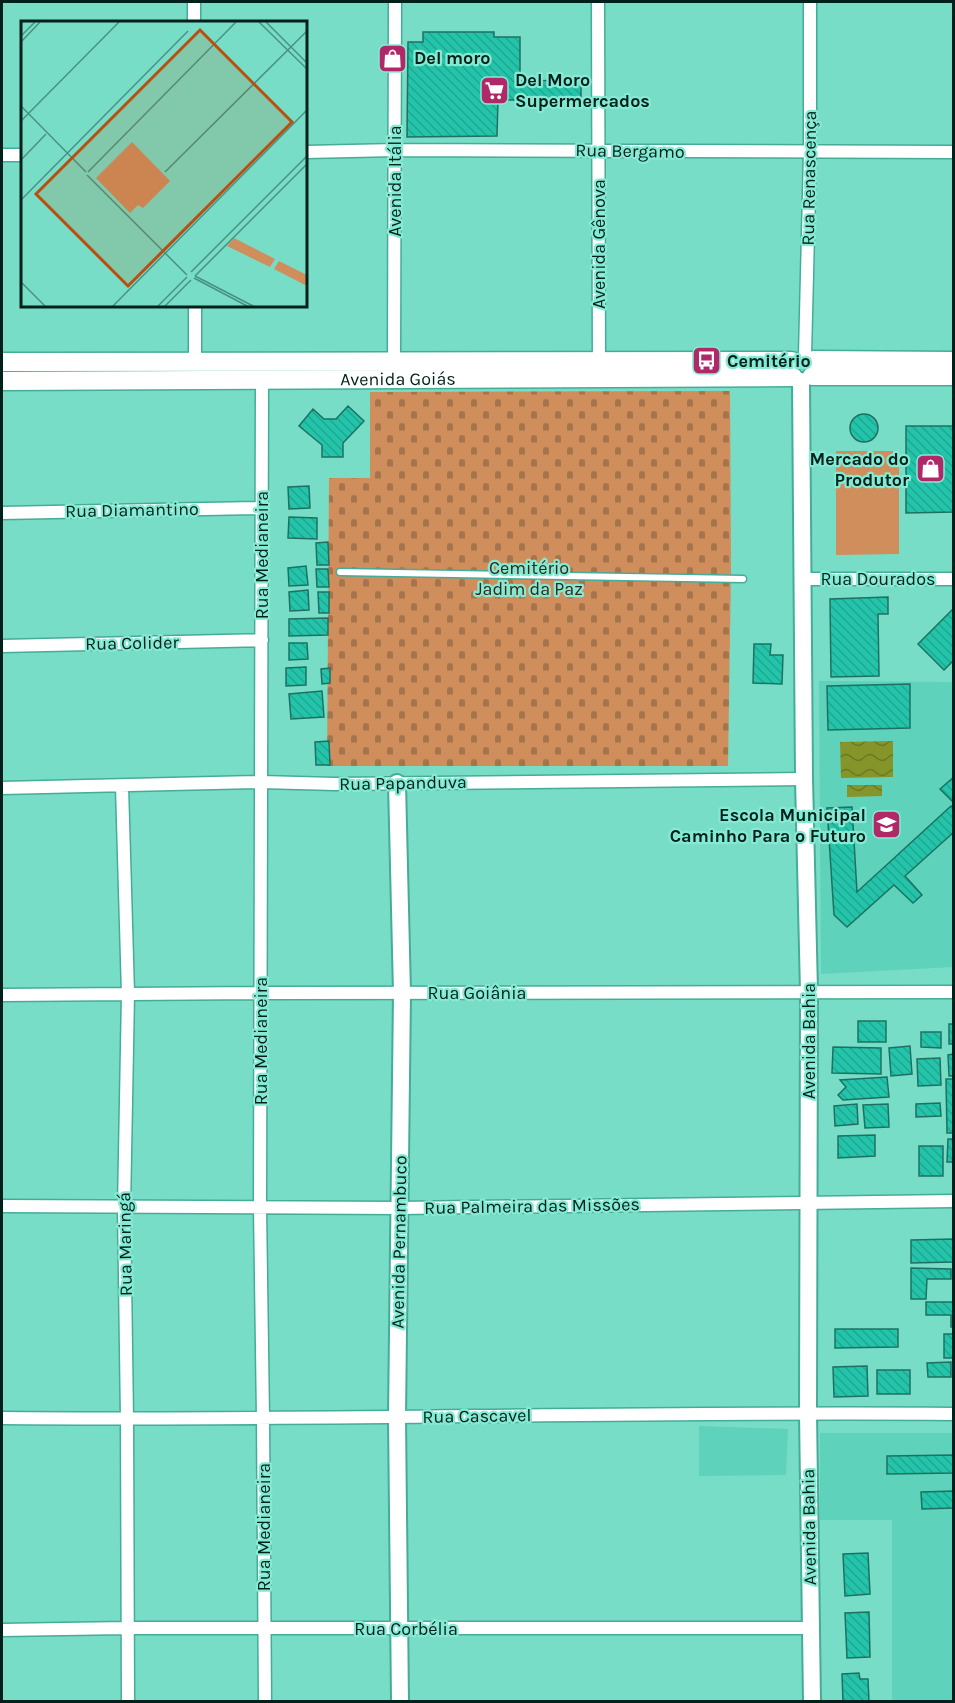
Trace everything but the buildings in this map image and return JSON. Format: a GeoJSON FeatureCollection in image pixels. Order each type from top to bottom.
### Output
{"type":"FeatureCollection","features":[{"type":"Feature","properties":{"kind":"main road","name":"Avenida Goiás"},"geometry":{"type":"LineString","coordinates":[[2,362],[394,361],[599,370]]}},
{"type":"Feature","properties":{"kind":"main road","name":"Avenida Goiás"},"geometry":{"type":"LineString","coordinates":[[2,381],[262,380],[599,370],[803,368],[954,361]]}},
{"type":"Feature","properties":{"kind":"main road","name":"Avenida Goiás"},"geometry":{"type":"LineString","coordinates":[[803,368],[954,376]]}},
{"type":"Feature","properties":{"kind":"street"},"geometry":{"type":"LineString","coordinates":[[194,2],[194,21]]}},
{"type":"Feature","properties":{"kind":"street","name":"Avenida Itália"},"geometry":{"type":"LineString","coordinates":[[394,361],[395,2]]}},
{"type":"Feature","properties":{"kind":"street","name":"Avenida Gênova"},"geometry":{"type":"LineString","coordinates":[[598,2],[599,370]]}},
{"type":"Feature","properties":{"kind":"street","name":"Rua Renascença"},"geometry":{"type":"LineString","coordinates":[[803,368],[810,153],[810,2]]}},
{"type":"Feature","properties":{"kind":"street","name":"Rua Bergamo"},"geometry":{"type":"LineString","coordinates":[[308,152],[599,150],[810,153],[954,152]]}},
{"type":"Feature","properties":{"kind":"street"},"geometry":{"type":"LineString","coordinates":[[2,155],[21,155]]}},
{"type":"Feature","properties":{"kind":"street"},"geometry":{"type":"LineString","coordinates":[[195,308],[195,362]]}},
{"type":"Feature","properties":{"kind":"street","name":"Avenida Bahia"},"geometry":{"type":"LineString","coordinates":[[803,368],[804,779],[810,992],[808,1413],[812,1701]]}},
{"type":"Feature","properties":{"kind":"street","name":"Rua Medianeira"},"geometry":{"type":"LineString","coordinates":[[262,380],[260,1208],[265,1701]]}},
{"type":"Feature","properties":{"kind":"street","name":"Rua Diamantino"},"geometry":{"type":"LineString","coordinates":[[2,513],[262,508]]}},
{"type":"Feature","properties":{"kind":"street","name":"Rua Dourados"},"geometry":{"type":"LineString","coordinates":[[802,579],[954,579]]}},
{"type":"Feature","properties":{"kind":"street","name":"Rua Colider"},"geometry":{"type":"LineString","coordinates":[[2,646],[262,640]]}},
{"type":"Feature","properties":{"kind":"street","name":"Rua Papanduva"},"geometry":{"type":"LineString","coordinates":[[2,788],[261,782],[804,779]]}},
{"type":"Feature","properties":{"kind":"street","name":"Avenida Pernambuco"},"geometry":{"type":"LineString","coordinates":[[397,783],[402,993],[397,1417],[400,1701]]}},
{"type":"Feature","properties":{"kind":"street","name":"Rua Maringá"},"geometry":{"type":"LineString","coordinates":[[122,786],[128,994],[124,1208],[128,1701]]}},
{"type":"Feature","properties":{"kind":"street","name":"Rua Goiânia"},"geometry":{"type":"LineString","coordinates":[[2,995],[954,992]]}},
{"type":"Feature","properties":{"kind":"street","name":"Rua Palmeira das Missões"},"geometry":{"type":"LineString","coordinates":[[2,1206],[400,1208],[954,1201]]}},
{"type":"Feature","properties":{"kind":"street","name":"Rua Cascavel"},"geometry":{"type":"LineString","coordinates":[[2,1418],[954,1414]]}},
{"type":"Feature","properties":{"kind":"street","name":"Rua Corbélia"},"geometry":{"type":"LineString","coordinates":[[2,1630],[811,1628]]}},
{"type":"Feature","properties":{"kind":"lane"},"geometry":{"type":"LineString","coordinates":[[340,572],[743,579]]}},
{"type":"Feature","properties":{"kind":"shaded area","name":"Escola Municipal Caminho Para o Futuro"},"geometry":{"type":"Polygon","coordinates":[[[819,681],[953,682],[953,967],[821,974],[819,681]]]}},
{"type":"Feature","properties":{"kind":"shaded area"},"geometry":{"type":"Polygon","coordinates":[[[699,1426],[788,1429],[786,1475],[699,1476],[699,1426]]]}},
{"type":"Feature","properties":{"kind":"shaded area"},"geometry":{"type":"Polygon","coordinates":[[[820,1433],[953,1433],[953,1701],[892,1701],[892,1520],[820,1520],[820,1433]]]}},
{"type":"Feature","properties":{"kind":"green space","name":"Cemitério Jadim da Paz"},"geometry":{"type":"Polygon","coordinates":[[[730,391],[731,570],[728,766],[327,766],[329,478],[370,478],[370,392],[730,391]]]}},
{"type":"Feature","properties":{"kind":"green space"},"geometry":{"type":"Polygon","coordinates":[[[836,451],[899,451],[899,554],[836,555],[836,451]]]}},
{"type":"Feature","properties":{"kind":"water"},"geometry":{"type":"Polygon","coordinates":[[[893,741],[893,777],[841,778],[840,742],[893,741]]]}},
{"type":"Feature","properties":{"kind":"water"},"geometry":{"type":"Polygon","coordinates":[[[847,785],[882,785],[882,796],[847,797],[847,785]]]}},
{"type":"Feature","properties":{"kind":"place","name":"Del moro"},"geometry":{"type":"Point","coordinates":[393,58]}},
{"type":"Feature","properties":{"kind":"place","name":"Del Moro Supermercados"},"geometry":{"type":"Point","coordinates":[494,90]}},
{"type":"Feature","properties":{"kind":"place","name":"Cemitério"},"geometry":{"type":"Point","coordinates":[706,361]}},
{"type":"Feature","properties":{"kind":"place","name":"Mercado do Produtor"},"geometry":{"type":"Point","coordinates":[930,469]}},
{"type":"Feature","properties":{"kind":"place","name":"Escola Municipal Caminho Para o Futuro"},"geometry":{"type":"Point","coordinates":[887,825]}}]}
